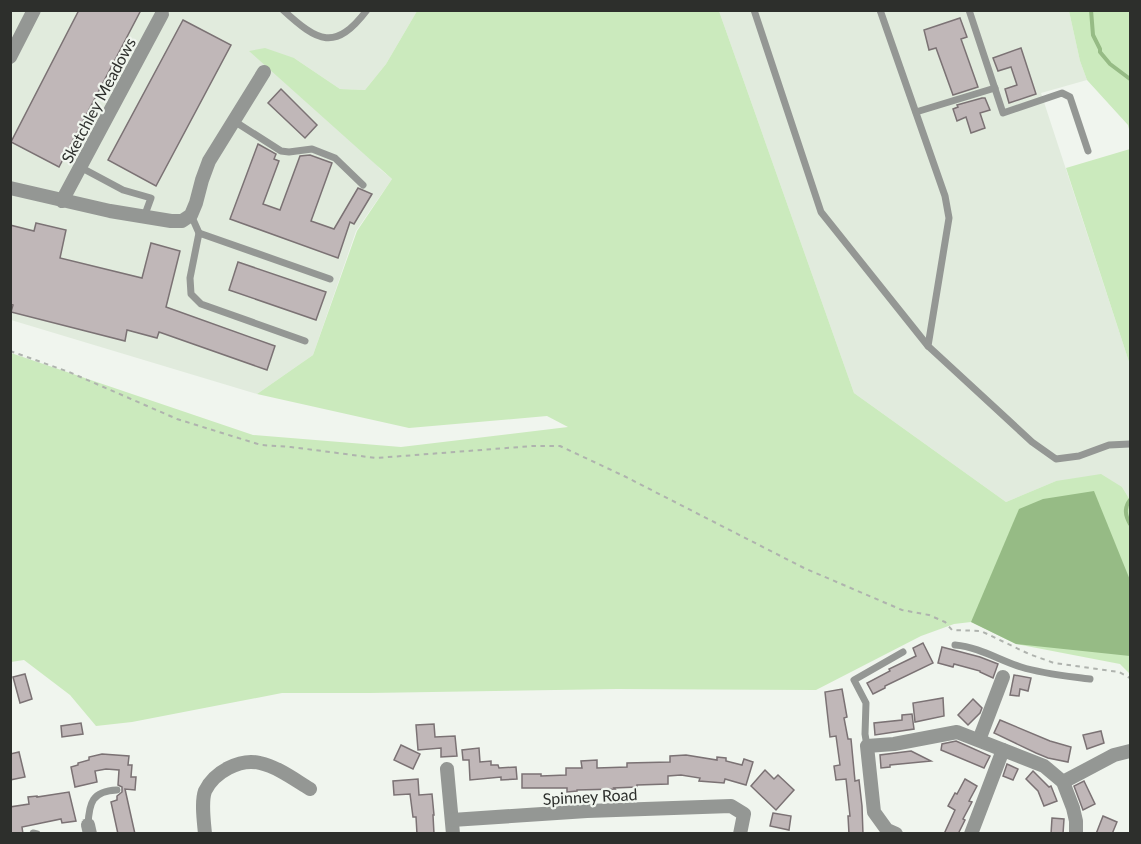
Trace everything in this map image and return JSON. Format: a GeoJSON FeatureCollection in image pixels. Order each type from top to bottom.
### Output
{"type":"FeatureCollection","features":[{"type":"Feature","properties":{"kind":"street"},"geometry":{"type":"LineString","coordinates":[[10,57],[34,10]]}},
{"type":"Feature","properties":{"kind":"street","name":"Sketchley Meadows"},"geometry":{"type":"LineString","coordinates":[[62,201],[162,14]]}},
{"type":"Feature","properties":{"kind":"street"},"geometry":{"type":"LineString","coordinates":[[10,188],[144,217],[182,221],[190,215],[196,203],[209,161],[264,72]]}},
{"type":"Feature","properties":{"kind":"street"},"geometry":{"type":"LineString","coordinates":[[979,740],[1003,677]]}},
{"type":"Feature","properties":{"kind":"street"},"geometry":{"type":"LineString","coordinates":[[896,834],[887,830],[874,812],[867,746],[894,744],[957,732],[1044,766],[1062,782],[1073,808],[1076,834]]}},
{"type":"Feature","properties":{"kind":"street"},"geometry":{"type":"LineString","coordinates":[[971,834],[1003,750]]}},
{"type":"Feature","properties":{"kind":"street"},"geometry":{"type":"LineString","coordinates":[[1062,782],[1114,755],[1131,751]]}},
{"type":"Feature","properties":{"kind":"street"},"geometry":{"type":"LineString","coordinates":[[205,834],[204,793],[214,778],[230,767],[245,762],[258,762],[272,766],[310,789]]}},
{"type":"Feature","properties":{"kind":"street"},"geometry":{"type":"LineString","coordinates":[[447,769],[453,827]]}},
{"type":"Feature","properties":{"kind":"street","name":"Spinney Road"},"geometry":{"type":"LineString","coordinates":[[453,827],[587,811],[730,806],[744,814],[740,834]]}},
{"type":"Feature","properties":{"kind":"lane"},"geometry":{"type":"LineString","coordinates":[[283,10],[303,28],[323,38],[338,38],[356,24],[367,10]]}},
{"type":"Feature","properties":{"kind":"lane"},"geometry":{"type":"LineString","coordinates":[[754,10],[821,213],[928,346],[1032,442],[1056,459],[1079,456],[1109,445],[1131,444]]}},
{"type":"Feature","properties":{"kind":"lane"},"geometry":{"type":"LineString","coordinates":[[880,10],[945,196],[949,218],[928,346]]}},
{"type":"Feature","properties":{"kind":"lane"},"geometry":{"type":"LineString","coordinates":[[969,10],[1003,113],[1062,93],[1070,97],[1088,151]]}},
{"type":"Feature","properties":{"kind":"lane"},"geometry":{"type":"LineString","coordinates":[[916,112],[995,88]]}},
{"type":"Feature","properties":{"kind":"lane"},"geometry":{"type":"LineString","coordinates":[[234,121],[281,151],[312,149],[335,158],[363,185]]}},
{"type":"Feature","properties":{"kind":"lane"},"geometry":{"type":"LineString","coordinates":[[80,167],[123,190],[152,198],[144,217]]}},
{"type":"Feature","properties":{"kind":"lane"},"geometry":{"type":"LineString","coordinates":[[190,215],[199,233],[190,278],[191,294],[201,304],[305,341]]}},
{"type":"Feature","properties":{"kind":"lane"},"geometry":{"type":"LineString","coordinates":[[199,233],[330,279]]}},
{"type":"Feature","properties":{"kind":"lane"},"geometry":{"type":"LineString","coordinates":[[955,645],[969,646],[1022,667],[1090,679]]}},
{"type":"Feature","properties":{"kind":"lane"},"geometry":{"type":"LineString","coordinates":[[867,746],[866,703],[854,680],[903,652]]}},
{"type":"Feature","properties":{"kind":"lane"},"geometry":{"type":"LineString","coordinates":[[1003,677],[1010,663]]}},
{"type":"Feature","properties":{"kind":"lane"},"geometry":{"type":"LineString","coordinates":[[89,829],[89,809],[94,798],[103,790],[117,789]]}},
{"type":"Feature","properties":{"kind":"path"},"geometry":{"type":"LineString","coordinates":[[10,351],[69,372],[177,419],[261,445],[376,458],[510,447],[560,446],[804,568],[902,610],[929,615],[945,622],[952,630],[981,632],[1054,663],[1119,672],[1131,678]]}},
{"type":"Feature","properties":{"kind":"shaded area"},"geometry":{"type":"Polygon","coordinates":[[[10,11],[417,11],[386,64],[365,90],[340,89],[294,58],[380,169],[392,179],[356,231],[313,355],[257,394],[11,320],[10,11]]]}},
{"type":"Feature","properties":{"kind":"shaded area"},"geometry":{"type":"Polygon","coordinates":[[[417,11],[719,11],[854,393],[1006,502],[1056,481],[1101,474],[1122,487],[1130,500],[1130,674],[1120,664],[1016,644],[971,622],[954,624],[921,636],[816,690],[617,689],[282,693],[132,722],[96,726],[70,695],[24,660],[11,662],[11,353],[253,435],[401,447],[568,427],[547,416],[409,428],[257,394],[313,355],[357,231],[392,179],[249,51],[265,48],[294,58],[340,89],[365,90],[386,64],[417,11]]]}},
{"type":"Feature","properties":{"kind":"shaded area"},"geometry":{"type":"Polygon","coordinates":[[[719,11],[1069,11],[1080,61],[1087,80],[1041,93],[1130,365],[1130,500],[1122,487],[1056,481],[1006,502],[854,393],[719,11]]]}},
{"type":"Feature","properties":{"kind":"shaded area"},"geometry":{"type":"Polygon","coordinates":[[[1069,11],[1130,11],[1130,133],[1128,125],[1087,80],[1080,61],[1069,11]]]}},
{"type":"Feature","properties":{"kind":"shaded area"},"geometry":{"type":"Polygon","coordinates":[[[1130,149],[1130,365],[1066,168],[1130,149]]]}},
{"type":"Feature","properties":{"kind":"shaded area"},"geometry":{"type":"Polygon","coordinates":[[[1094,491],[1130,580],[1130,656],[1016,644],[971,622],[1019,509],[1043,499],[1094,491]]]}},
{"type":"Feature","properties":{"kind":"building"},"geometry":{"type":"Polygon","coordinates":[[[79,10],[141,10],[59,167],[11,142],[79,10]]]}},
{"type":"Feature","properties":{"kind":"building"},"geometry":{"type":"Polygon","coordinates":[[[960,18],[967,37],[961,39],[978,87],[953,95],[936,48],[929,50],[924,30],[960,18]]]}},
{"type":"Feature","properties":{"kind":"building"},"geometry":{"type":"Polygon","coordinates":[[[183,20],[231,45],[156,186],[108,160],[183,20]]]}},
{"type":"Feature","properties":{"kind":"building"},"geometry":{"type":"Polygon","coordinates":[[[1021,48],[1036,94],[1009,103],[1005,89],[1017,85],[1011,67],[998,71],[993,58],[1021,48]]]}},
{"type":"Feature","properties":{"kind":"building"},"geometry":{"type":"Polygon","coordinates":[[[281,89],[317,125],[305,138],[268,103],[281,89]]]}},
{"type":"Feature","properties":{"kind":"building"},"geometry":{"type":"Polygon","coordinates":[[[985,98],[990,110],[980,113],[985,128],[971,133],[966,117],[957,121],[953,109],[958,107],[957,105],[985,98]]]}},
{"type":"Feature","properties":{"kind":"building"},"geometry":{"type":"Polygon","coordinates":[[[258,144],[276,154],[274,159],[279,161],[263,204],[280,210],[300,156],[310,155],[332,163],[311,221],[334,229],[358,188],[372,194],[354,224],[350,222],[338,258],[230,219],[258,144]]]}},
{"type":"Feature","properties":{"kind":"building"},"geometry":{"type":"Polygon","coordinates":[[[36,223],[66,230],[60,258],[142,278],[151,243],[180,251],[166,307],[275,346],[267,370],[159,332],[157,338],[127,330],[125,341],[11,312],[13,305],[10,304],[10,225],[34,231],[36,223]]]}},
{"type":"Feature","properties":{"kind":"building"},"geometry":{"type":"Polygon","coordinates":[[[238,262],[326,292],[316,320],[229,290],[238,262]]]}},
{"type":"Feature","properties":{"kind":"building"},"geometry":{"type":"Polygon","coordinates":[[[923,643],[933,663],[873,694],[867,683],[916,656],[913,648],[923,643]]]}},
{"type":"Feature","properties":{"kind":"building"},"geometry":{"type":"Polygon","coordinates":[[[942,647],[998,664],[993,678],[980,671],[954,664],[953,667],[938,663],[942,647]]]}},
{"type":"Feature","properties":{"kind":"building"},"geometry":{"type":"Polygon","coordinates":[[[25,674],[32,699],[20,703],[13,677],[25,674]]]}},
{"type":"Feature","properties":{"kind":"building"},"geometry":{"type":"Polygon","coordinates":[[[1014,675],[1031,678],[1028,691],[1020,689],[1019,696],[1010,695],[1014,675]]]}},
{"type":"Feature","properties":{"kind":"building"},"geometry":{"type":"Polygon","coordinates":[[[842,689],[847,717],[844,718],[848,739],[851,739],[855,781],[859,780],[863,834],[849,834],[848,816],[850,816],[846,779],[836,780],[834,766],[840,765],[836,736],[830,737],[825,692],[842,689]]]}},
{"type":"Feature","properties":{"kind":"building"},"geometry":{"type":"Polygon","coordinates":[[[943,698],[944,716],[915,722],[913,703],[943,698]]]}},
{"type":"Feature","properties":{"kind":"building"},"geometry":{"type":"Polygon","coordinates":[[[973,699],[982,708],[968,725],[958,715],[973,699]]]}},
{"type":"Feature","properties":{"kind":"building"},"geometry":{"type":"Polygon","coordinates":[[[912,714],[914,729],[875,735],[874,723],[902,720],[902,715],[912,714]]]}},
{"type":"Feature","properties":{"kind":"building"},"geometry":{"type":"Polygon","coordinates":[[[1000,720],[1050,741],[1071,747],[1068,762],[1048,758],[994,733],[1000,720]]]}},
{"type":"Feature","properties":{"kind":"building"},"geometry":{"type":"Polygon","coordinates":[[[81,723],[83,734],[62,737],[61,726],[81,723]]]}},
{"type":"Feature","properties":{"kind":"building"},"geometry":{"type":"Polygon","coordinates":[[[434,724],[435,737],[455,736],[457,756],[441,757],[441,748],[418,750],[416,725],[434,724]]]}},
{"type":"Feature","properties":{"kind":"building"},"geometry":{"type":"Polygon","coordinates":[[[1101,731],[1104,743],[1087,749],[1083,735],[1101,731]]]}},
{"type":"Feature","properties":{"kind":"building"},"geometry":{"type":"Polygon","coordinates":[[[956,741],[990,756],[984,768],[941,750],[942,744],[956,741]]]}},
{"type":"Feature","properties":{"kind":"building"},"geometry":{"type":"Polygon","coordinates":[[[401,745],[420,754],[413,769],[394,760],[401,745]]]}},
{"type":"Feature","properties":{"kind":"building"},"geometry":{"type":"Polygon","coordinates":[[[479,748],[480,762],[491,761],[491,765],[498,765],[499,768],[516,767],[517,779],[501,780],[501,777],[470,780],[469,760],[463,760],[462,750],[479,748]]]}},
{"type":"Feature","properties":{"kind":"building"},"geometry":{"type":"Polygon","coordinates":[[[911,751],[931,761],[881,768],[880,755],[911,751]]]}},
{"type":"Feature","properties":{"kind":"building"},"geometry":{"type":"Polygon","coordinates":[[[19,752],[25,777],[10,780],[10,754],[19,752]]]}},
{"type":"Feature","properties":{"kind":"building"},"geometry":{"type":"Polygon","coordinates":[[[102,754],[129,756],[128,765],[132,765],[131,777],[136,777],[135,790],[125,789],[135,834],[118,834],[111,802],[117,800],[117,796],[122,792],[122,787],[118,785],[119,770],[95,771],[97,782],[75,787],[71,767],[89,760],[89,757],[102,754]]]}},
{"type":"Feature","properties":{"kind":"building"},"geometry":{"type":"Polygon","coordinates":[[[686,755],[717,760],[717,757],[726,758],[726,761],[742,765],[744,759],[753,762],[746,785],[725,779],[724,783],[699,781],[700,778],[681,775],[668,776],[668,784],[637,785],[637,787],[615,789],[567,792],[567,788],[522,788],[522,774],[566,775],[566,768],[582,768],[581,761],[597,760],[597,768],[627,767],[627,763],[670,762],[670,756],[686,755]]]}},
{"type":"Feature","properties":{"kind":"building"},"geometry":{"type":"Polygon","coordinates":[[[1007,764],[1018,769],[1013,780],[1003,776],[1007,764]]]}},
{"type":"Feature","properties":{"kind":"building"},"geometry":{"type":"Polygon","coordinates":[[[765,770],[774,779],[778,775],[794,790],[776,810],[751,786],[765,770]]]}},
{"type":"Feature","properties":{"kind":"building"},"geometry":{"type":"Polygon","coordinates":[[[1033,771],[1049,787],[1051,786],[1057,801],[1044,806],[1038,791],[1026,779],[1033,771]]]}},
{"type":"Feature","properties":{"kind":"building"},"geometry":{"type":"Polygon","coordinates":[[[418,779],[419,795],[432,794],[434,834],[417,834],[416,817],[413,817],[410,794],[394,795],[393,781],[418,779]]]}},
{"type":"Feature","properties":{"kind":"building"},"geometry":{"type":"Polygon","coordinates":[[[965,779],[977,786],[969,801],[972,802],[958,834],[944,834],[955,810],[948,806],[965,779]]]}},
{"type":"Feature","properties":{"kind":"building"},"geometry":{"type":"Polygon","coordinates":[[[1084,781],[1095,804],[1083,810],[1074,786],[1084,781]]]}},
{"type":"Feature","properties":{"kind":"building"},"geometry":{"type":"Polygon","coordinates":[[[69,792],[76,821],[62,823],[61,819],[22,827],[23,834],[11,834],[10,807],[29,804],[28,797],[69,792]]]}},
{"type":"Feature","properties":{"kind":"building"},"geometry":{"type":"Polygon","coordinates":[[[773,813],[791,816],[789,830],[770,826],[773,813]]]}},
{"type":"Feature","properties":{"kind":"building"},"geometry":{"type":"Polygon","coordinates":[[[1103,816],[1117,822],[1112,834],[1096,834],[1103,816]]]}},
{"type":"Feature","properties":{"kind":"building"},"geometry":{"type":"Polygon","coordinates":[[[1052,818],[1064,819],[1063,834],[1051,834],[1052,818]]]}},
{"type":"Feature","properties":{"kind":"waterway"},"geometry":{"type":"LineString","coordinates":[[1091,10],[1093,35],[1100,52],[1110,64],[1130,79]]}},
{"type":"Feature","properties":{"kind":"waterway"},"geometry":{"type":"LineString","coordinates":[[1130,500],[1126,512],[1130,524]]}}]}
